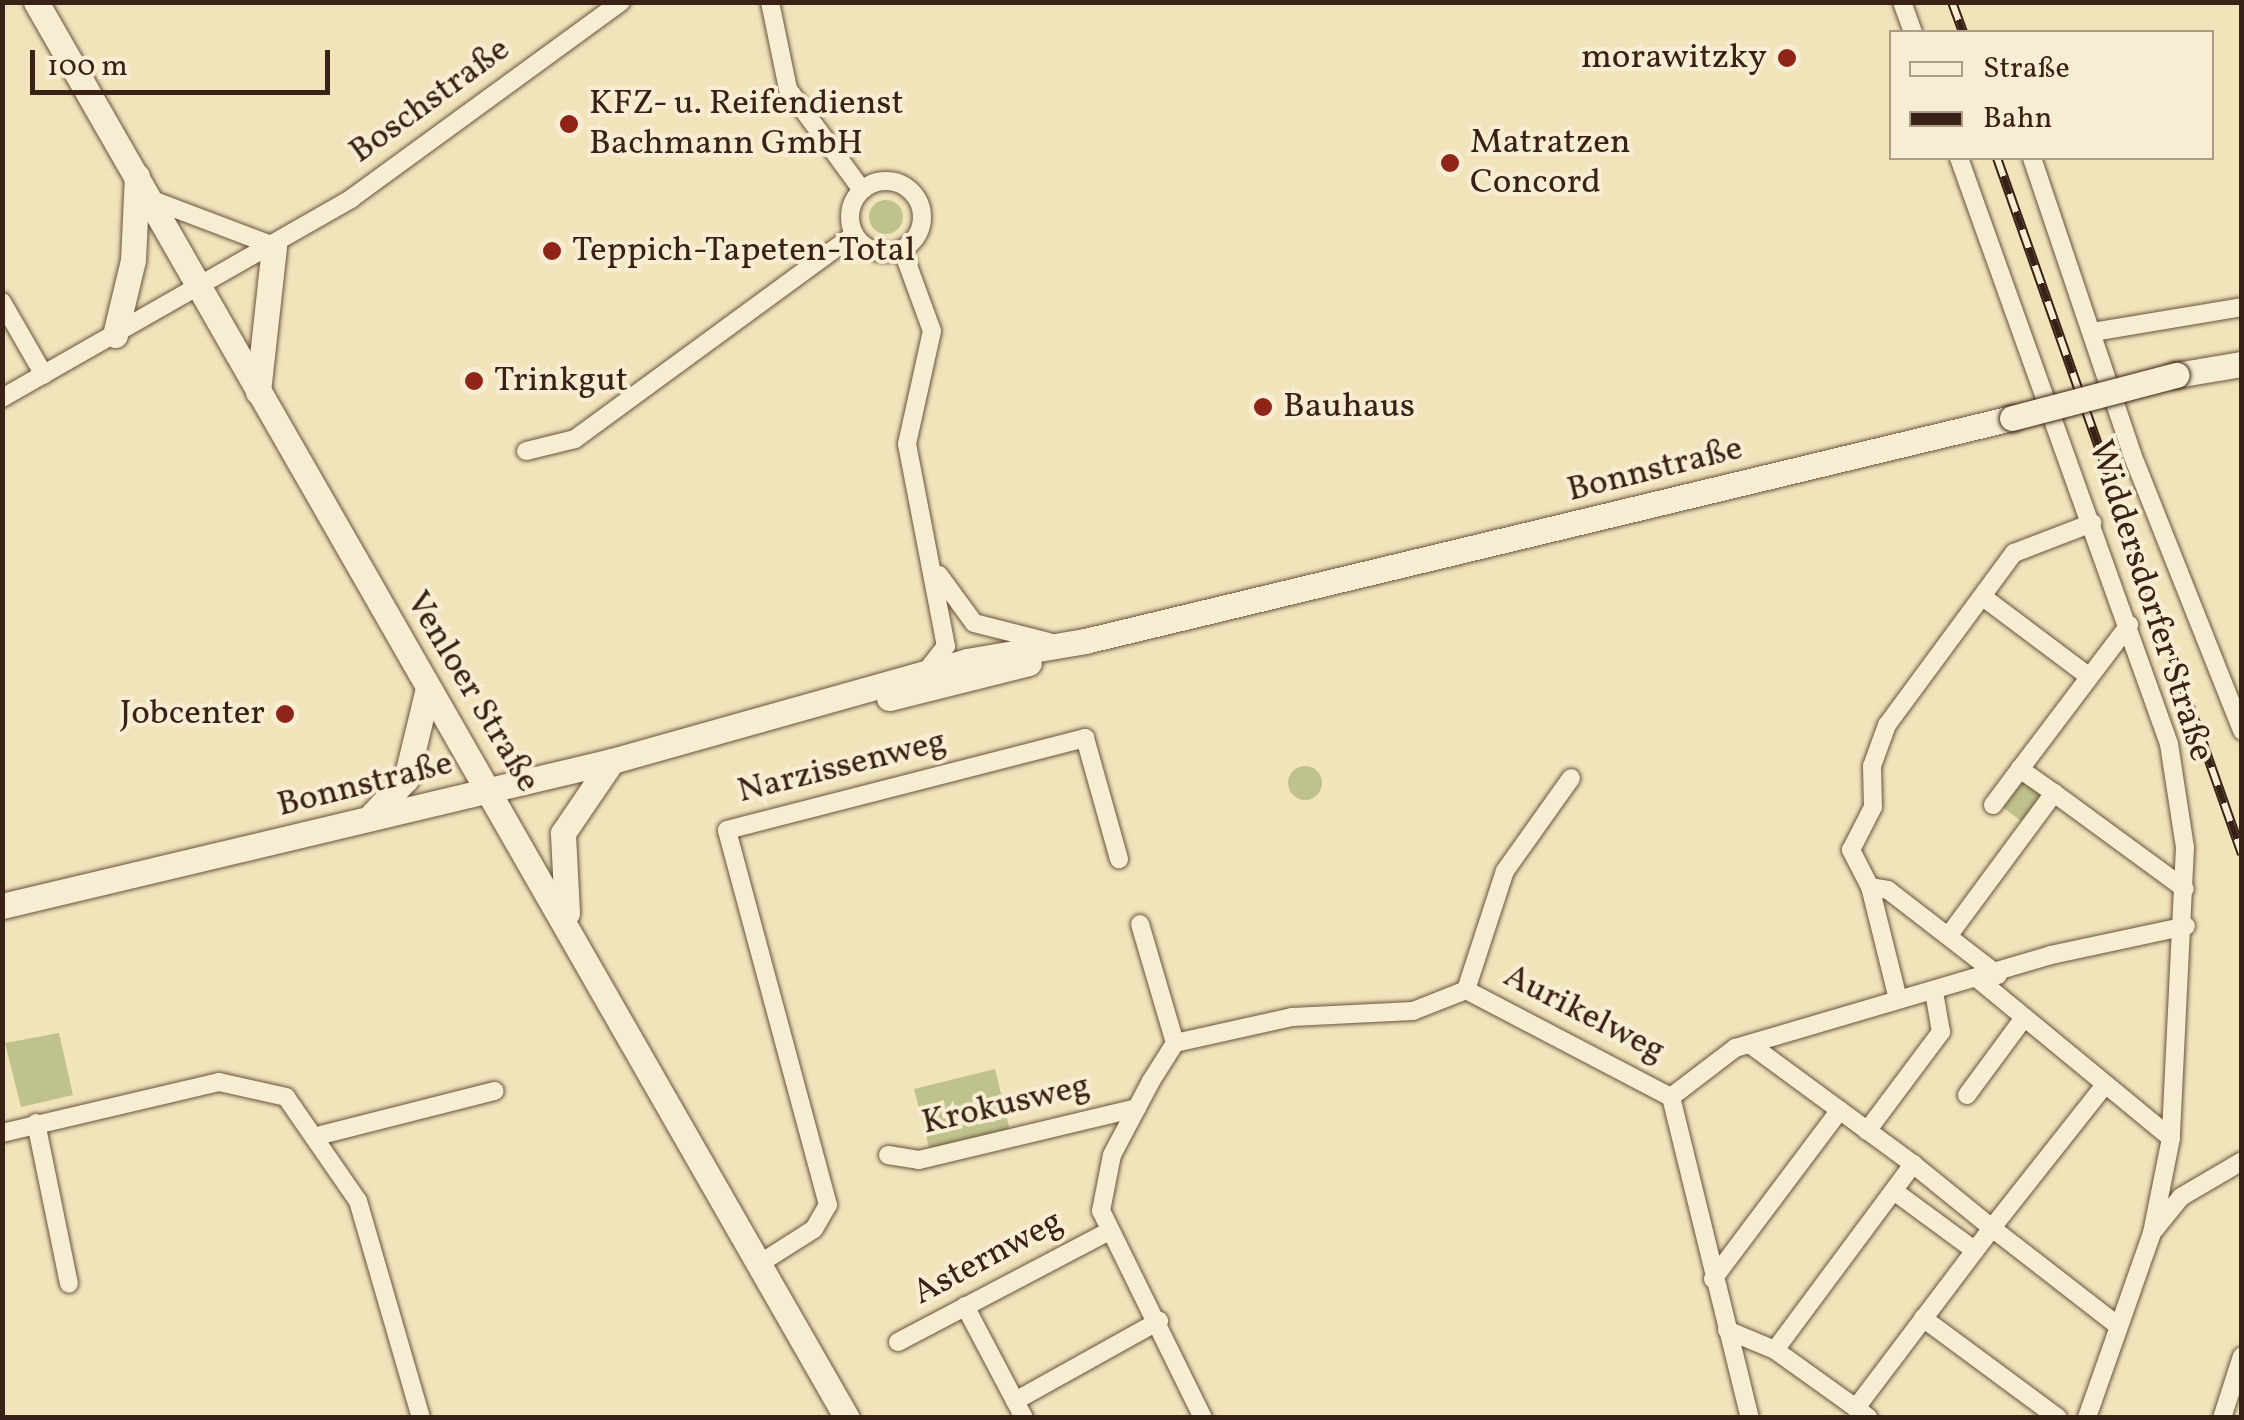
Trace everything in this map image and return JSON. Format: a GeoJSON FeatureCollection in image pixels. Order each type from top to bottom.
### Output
{"type":"FeatureCollection","features":[{"type":"Feature","properties":{"kind":"main road","name":"Venloer Straße"},"geometry":{"type":"LineString","coordinates":[[36,2],[428,688],[491,790],[847,1418]]}},
{"type":"Feature","properties":{"kind":"main road"},"geometry":{"type":"LineString","coordinates":[[115,334],[133,260],[137,176]]}},
{"type":"Feature","properties":{"kind":"main road"},"geometry":{"type":"LineString","coordinates":[[258,392],[274,246]]}},
{"type":"Feature","properties":{"kind":"main road","name":"Bonnstraße"},"geometry":{"type":"LineString","coordinates":[[743,724],[972,679],[1084,641],[2176,376],[2242,364]]}},
{"type":"Feature","properties":{"kind":"main road","name":"Bonnstraße"},"geometry":{"type":"LineString","coordinates":[[2,906],[612,760],[927,670],[1050,642],[1084,641]]}},
{"type":"Feature","properties":{"kind":"main road"},"geometry":{"type":"LineString","coordinates":[[363,822],[406,779],[428,688]]}},
{"type":"Feature","properties":{"kind":"main road"},"geometry":{"type":"LineString","coordinates":[[569,927],[562,833],[612,760]]}},
{"type":"Feature","properties":{"kind":"street","name":"Boschstraße"},"geometry":{"type":"LineString","coordinates":[[2,398],[274,246],[621,2]]}},
{"type":"Feature","properties":{"kind":"street"},"geometry":{"type":"LineString","coordinates":[[770,2],[788,89],[862,190]]}},
{"type":"Feature","properties":{"kind":"street"},"geometry":{"type":"LineString","coordinates":[[1902,2],[1912,30]]}},
{"type":"Feature","properties":{"kind":"street","name":"Widdersdorfer Straße"},"geometry":{"type":"LineString","coordinates":[[1960,160],[2129,626],[2172,758],[2186,926],[2171,1138],[2152,1233],[2087,1418]]}},
{"type":"Feature","properties":{"kind":"street","name":"Widdersdorfer Straße"},"geometry":{"type":"LineString","coordinates":[[2033,160],[2242,731]]}},
{"type":"Feature","properties":{"kind":"street"},"geometry":{"type":"LineString","coordinates":[[894,182],[918,201],[921,225],[902,249],[877,252],[854,235],[850,217],[862,190],[894,182]]}},
{"type":"Feature","properties":{"kind":"street"},"geometry":{"type":"LineString","coordinates":[[150,200],[274,246]]}},
{"type":"Feature","properties":{"kind":"street"},"geometry":{"type":"LineString","coordinates":[[526,452],[575,439],[854,235]]}},
{"type":"Feature","properties":{"kind":"street"},"geometry":{"type":"LineString","coordinates":[[902,249],[932,331],[907,444],[917,514],[946,646],[927,670]]}},
{"type":"Feature","properties":{"kind":"street"},"geometry":{"type":"LineString","coordinates":[[2,302],[44,375]]}},
{"type":"Feature","properties":{"kind":"street"},"geometry":{"type":"LineString","coordinates":[[2093,332],[2242,307]]}},
{"type":"Feature","properties":{"kind":"street"},"geometry":{"type":"LineString","coordinates":[[917,514],[962,614],[1050,642]]}},
{"type":"Feature","properties":{"kind":"street"},"geometry":{"type":"LineString","coordinates":[[1898,998],[1870,887],[1851,850],[1872,806],[1872,766],[1887,725],[2014,552],[2092,523]]}},
{"type":"Feature","properties":{"kind":"street"},"geometry":{"type":"LineString","coordinates":[[1984,596],[2087,675]]}},
{"type":"Feature","properties":{"kind":"street"},"geometry":{"type":"LineString","coordinates":[[1993,805],[2087,675],[2129,626]]}},
{"type":"Feature","properties":{"kind":"street","name":"Narzissenweg"},"geometry":{"type":"LineString","coordinates":[[759,1264],[814,1229],[828,1205],[726,830],[1085,738],[1119,859]]}},
{"type":"Feature","properties":{"kind":"street"},"geometry":{"type":"LineString","coordinates":[[2020,769],[2185,889]]}},
{"type":"Feature","properties":{"kind":"street"},"geometry":{"type":"LineString","coordinates":[[1140,924],[1176,1043],[1292,1016],[1413,1011],[1466,990],[1505,871],[1571,778]]}},
{"type":"Feature","properties":{"kind":"street"},"geometry":{"type":"LineString","coordinates":[[1949,934],[2054,793]]}},
{"type":"Feature","properties":{"kind":"street"},"geometry":{"type":"LineString","coordinates":[[1870,887],[1949,934],[1998,974]]}},
{"type":"Feature","properties":{"kind":"street","name":"Aurikelweg"},"geometry":{"type":"LineString","coordinates":[[1670,1097],[1714,1058],[1752,1045],[1898,998],[2186,926]]}},
{"type":"Feature","properties":{"kind":"street"},"geometry":{"type":"LineString","coordinates":[[1978,980],[2020,1023],[2171,1138]]}},
{"type":"Feature","properties":{"kind":"street","name":"Aurikelweg"},"geometry":{"type":"LineString","coordinates":[[1466,990],[1670,1097],[1750,1418]]}},
{"type":"Feature","properties":{"kind":"street"},"geometry":{"type":"LineString","coordinates":[[1866,1131],[1941,1032],[1934,992]]}},
{"type":"Feature","properties":{"kind":"street"},"geometry":{"type":"LineString","coordinates":[[1967,1095],[2020,1023]]}},
{"type":"Feature","properties":{"kind":"street","name":"Asternweg"},"geometry":{"type":"LineString","coordinates":[[1176,1043],[1137,1108],[1101,1186],[1109,1231],[1159,1321],[1203,1418]]}},
{"type":"Feature","properties":{"kind":"street"},"geometry":{"type":"LineString","coordinates":[[1752,1045],[1914,1164],[2117,1325]]}},
{"type":"Feature","properties":{"kind":"street"},"geometry":{"type":"LineString","coordinates":[[2,1133],[219,1082],[286,1098],[321,1136],[358,1201],[392,1296],[421,1418]]}},
{"type":"Feature","properties":{"kind":"street"},"geometry":{"type":"LineString","coordinates":[[1727,1330],[1775,1350],[1862,1413],[1923,1318],[2104,1086]]}},
{"type":"Feature","properties":{"kind":"street"},"geometry":{"type":"LineString","coordinates":[[321,1136],[495,1091]]}},
{"type":"Feature","properties":{"kind":"street","name":"Krokusweg"},"geometry":{"type":"LineString","coordinates":[[888,1155],[918,1160],[1137,1108]]}},
{"type":"Feature","properties":{"kind":"street"},"geometry":{"type":"LineString","coordinates":[[1713,1279],[1840,1110]]}},
{"type":"Feature","properties":{"kind":"street"},"geometry":{"type":"LineString","coordinates":[[36,1123],[70,1284]]}},
{"type":"Feature","properties":{"kind":"street","name":"Widdersdorfer Straße"},"geometry":{"type":"LineString","coordinates":[[2152,1233],[2181,1197],[2242,1161]]}},
{"type":"Feature","properties":{"kind":"street"},"geometry":{"type":"LineString","coordinates":[[1775,1350],[1914,1164]]}},
{"type":"Feature","properties":{"kind":"street"},"geometry":{"type":"LineString","coordinates":[[1894,1191],[1974,1250]]}},
{"type":"Feature","properties":{"kind":"street","name":"Asternweg"},"geometry":{"type":"LineString","coordinates":[[898,1342],[1109,1231]]}},
{"type":"Feature","properties":{"kind":"street"},"geometry":{"type":"LineString","coordinates":[[965,1306],[1020,1409],[1159,1321]]}},
{"type":"Feature","properties":{"kind":"street"},"geometry":{"type":"LineString","coordinates":[[1923,1318],[2058,1418]]}},
{"type":"Feature","properties":{"kind":"street"},"geometry":{"type":"LineString","coordinates":[[2222,1418],[2242,1356]]}},
{"type":"Feature","properties":{"kind":"green space"},"geometry":{"type":"Polygon","coordinates":[[[886,200],[898,205],[903,217],[898,229],[886,234],[874,229],[869,217],[874,205],[886,200]]]}},
{"type":"Feature","properties":{"kind":"green space"},"geometry":{"type":"Polygon","coordinates":[[[1305,766],[1317,771],[1322,783],[1317,795],[1305,800],[1293,795],[1288,783],[1293,771],[1305,766]]]}},
{"type":"Feature","properties":{"kind":"green space"},"geometry":{"type":"Polygon","coordinates":[[[2020,773],[2050,794],[2027,825],[1998,804],[2020,773]]]}},
{"type":"Feature","properties":{"kind":"green space"},"geometry":{"type":"Polygon","coordinates":[[[59,1033],[73,1095],[21,1107],[5,1043],[59,1033]]]}},
{"type":"Feature","properties":{"kind":"green space"},"geometry":{"type":"Polygon","coordinates":[[[995,1069],[1010,1131],[930,1151],[914,1089],[995,1069]]]}},
{"type":"Feature","properties":{"kind":"railway"},"geometry":{"type":"LineString","coordinates":[[1952,2],[1962,30]]}},
{"type":"Feature","properties":{"kind":"railway"},"geometry":{"type":"LineString","coordinates":[[1998,160],[2242,854]]}},
{"type":"Feature","properties":{"kind":"place","name":"morawitzky"},"geometry":{"type":"Point","coordinates":[1787,58]}},
{"type":"Feature","properties":{"kind":"place","name":"KFZ- u. Reifendienst Bachmann GmbH"},"geometry":{"type":"Point","coordinates":[569,124]}},
{"type":"Feature","properties":{"kind":"place","name":"Matratzen Concord"},"geometry":{"type":"Point","coordinates":[1450,163]}},
{"type":"Feature","properties":{"kind":"place","name":"Teppich-Tapeten-Total"},"geometry":{"type":"Point","coordinates":[552,251]}},
{"type":"Feature","properties":{"kind":"place","name":"Trinkgut"},"geometry":{"type":"Point","coordinates":[474,381]}},
{"type":"Feature","properties":{"kind":"place","name":"Bauhaus"},"geometry":{"type":"Point","coordinates":[1263,407]}},
{"type":"Feature","properties":{"kind":"place","name":"Jobcenter"},"geometry":{"type":"Point","coordinates":[285,714]}}]}
